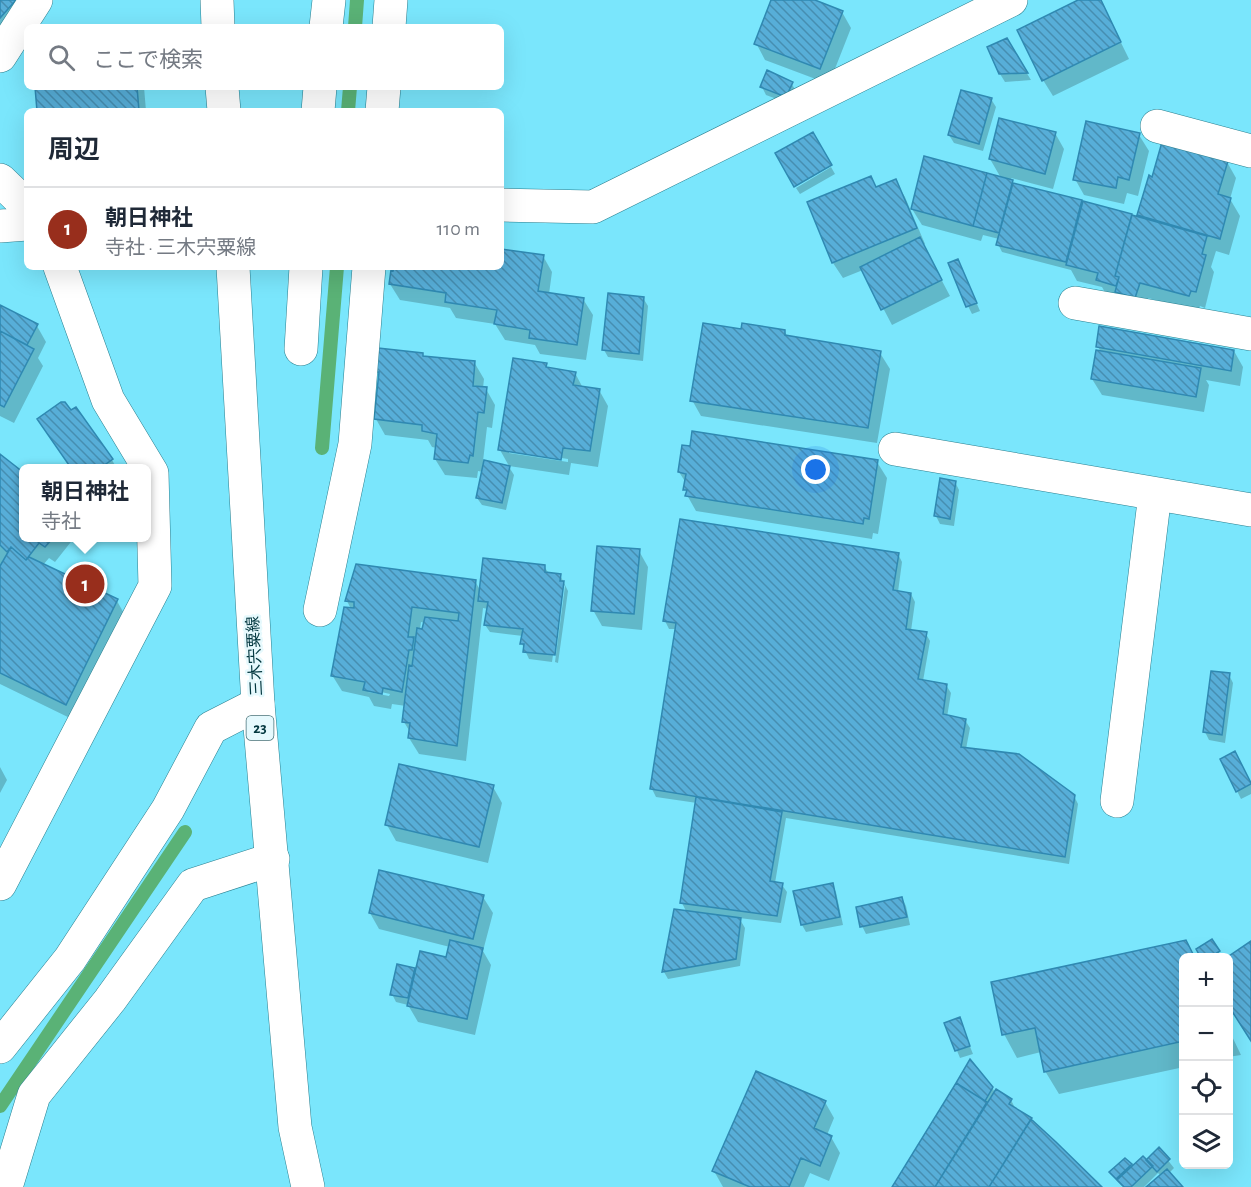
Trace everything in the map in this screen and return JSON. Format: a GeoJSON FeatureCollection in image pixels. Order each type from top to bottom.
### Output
{"type":"FeatureCollection","features":[{"type":"Feature","properties":{"kind":"street"},"geometry":{"type":"LineString","coordinates":[[0,56],[36,0]]}},
{"type":"Feature","properties":{"kind":"street"},"geometry":{"type":"LineString","coordinates":[[217,0],[218,24]]}},
{"type":"Feature","properties":{"kind":"street"},"geometry":{"type":"LineString","coordinates":[[326,24],[328,0]]}},
{"type":"Feature","properties":{"kind":"street"},"geometry":{"type":"LineString","coordinates":[[389,24],[391,0]]}},
{"type":"Feature","properties":{"kind":"street"},"geometry":{"type":"LineString","coordinates":[[504,205],[593,207],[1011,0]]}},
{"type":"Feature","properties":{"kind":"street"},"geometry":{"type":"LineString","coordinates":[[222,90],[224,108]]}},
{"type":"Feature","properties":{"kind":"street"},"geometry":{"type":"LineString","coordinates":[[318,108],[320,90]]}},
{"type":"Feature","properties":{"kind":"street"},"geometry":{"type":"LineString","coordinates":[[382,108],[384,90]]}},
{"type":"Feature","properties":{"kind":"street"},"geometry":{"type":"LineString","coordinates":[[1157,126],[1251,151]]}},
{"type":"Feature","properties":{"kind":"street"},"geometry":{"type":"LineString","coordinates":[[0,180],[24,203]]}},
{"type":"Feature","properties":{"kind":"street"},"geometry":{"type":"LineString","coordinates":[[0,226],[24,224]]}},
{"type":"Feature","properties":{"kind":"street"},"geometry":{"type":"LineString","coordinates":[[61,270],[108,400],[147,464]]}},
{"type":"Feature","properties":{"kind":"street","name":"三木宍粟線"},"geometry":{"type":"LineString","coordinates":[[233,270],[258,704],[295,1127],[308,1187]]}},
{"type":"Feature","properties":{"kind":"street"},"geometry":{"type":"LineString","coordinates":[[301,349],[306,270]]}},
{"type":"Feature","properties":{"kind":"street"},"geometry":{"type":"LineString","coordinates":[[320,610],[355,444],[369,270]]}},
{"type":"Feature","properties":{"kind":"street"},"geometry":{"type":"LineString","coordinates":[[1075,303],[1251,334]]}},
{"type":"Feature","properties":{"kind":"street"},"geometry":{"type":"LineString","coordinates":[[895,449],[1251,510]]}},
{"type":"Feature","properties":{"kind":"street"},"geometry":{"type":"LineString","coordinates":[[0,884],[155,586],[151,471]]}},
{"type":"Feature","properties":{"kind":"street"},"geometry":{"type":"LineString","coordinates":[[1117,801],[1155,494]]}},
{"type":"Feature","properties":{"kind":"street"},"geometry":{"type":"LineString","coordinates":[[0,1047],[70,959],[168,809],[211,728],[258,704]]}},
{"type":"Feature","properties":{"kind":"street"},"geometry":{"type":"LineString","coordinates":[[6,1187],[34,1095],[110,1000],[193,885],[273,859]]}},
{"type":"Feature","properties":{"kind":"building"},"geometry":{"type":"Polygon","coordinates":[[[0,0],[16,0],[0,18],[0,0]]]}},
{"type":"Feature","properties":{"kind":"building"},"geometry":{"type":"Polygon","coordinates":[[[771,0],[815,0],[843,11],[820,69],[754,44],[771,0]]]}},
{"type":"Feature","properties":{"kind":"building"},"geometry":{"type":"Polygon","coordinates":[[[1078,0],[1101,0],[1121,42],[1042,81],[1017,30],[1078,0]]]}},
{"type":"Feature","properties":{"kind":"building"},"geometry":{"type":"Polygon","coordinates":[[[1007,38],[1028,73],[999,74],[987,47],[1007,38]]]}},
{"type":"Feature","properties":{"kind":"building"},"geometry":{"type":"Polygon","coordinates":[[[767,70],[793,82],[786,97],[760,87],[767,70]]]}},
{"type":"Feature","properties":{"kind":"building"},"geometry":{"type":"Polygon","coordinates":[[[35,90],[137,90],[139,108],[37,108],[35,90]]]}},
{"type":"Feature","properties":{"kind":"building"},"geometry":{"type":"Polygon","coordinates":[[[961,90],[992,98],[979,144],[948,135],[961,90]]]}},
{"type":"Feature","properties":{"kind":"building"},"geometry":{"type":"Polygon","coordinates":[[[999,118],[1056,132],[1045,174],[989,159],[999,118]]]}},
{"type":"Feature","properties":{"kind":"building"},"geometry":{"type":"Polygon","coordinates":[[[1086,121],[1140,133],[1129,180],[1118,177],[1116,188],[1073,180],[1086,121]]]}},
{"type":"Feature","properties":{"kind":"building"},"geometry":{"type":"Polygon","coordinates":[[[813,132],[832,165],[794,187],[775,153],[813,132]]]}},
{"type":"Feature","properties":{"kind":"building"},"geometry":{"type":"Polygon","coordinates":[[[1162,142],[1228,161],[1218,194],[1231,198],[1220,239],[1137,215],[1149,175],[1152,177],[1162,142]]]}},
{"type":"Feature","properties":{"kind":"building"},"geometry":{"type":"Polygon","coordinates":[[[924,156],[987,173],[973,226],[911,209],[924,156]]]}},
{"type":"Feature","properties":{"kind":"building"},"geometry":{"type":"Polygon","coordinates":[[[987,173],[1013,180],[999,233],[973,226],[987,173]]]}},
{"type":"Feature","properties":{"kind":"building"},"geometry":{"type":"Polygon","coordinates":[[[871,176],[876,187],[896,179],[917,228],[832,263],[807,202],[871,176]]]}},
{"type":"Feature","properties":{"kind":"building"},"geometry":{"type":"Polygon","coordinates":[[[1013,183],[1082,200],[1066,262],[996,245],[1013,183]]]}},
{"type":"Feature","properties":{"kind":"building"},"geometry":{"type":"Polygon","coordinates":[[[1083,201],[1132,214],[1115,276],[1119,277],[1116,286],[1096,280],[1098,273],[1066,265],[1083,201]]]}},
{"type":"Feature","properties":{"kind":"building"},"geometry":{"type":"Polygon","coordinates":[[[1132,215],[1207,236],[1202,254],[1206,255],[1196,292],[1191,291],[1189,296],[1140,283],[1135,298],[1115,292],[1119,277],[1115,276],[1132,215]]]}},
{"type":"Feature","properties":{"kind":"building"},"geometry":{"type":"Polygon","coordinates":[[[920,237],[942,280],[881,310],[860,267],[920,237]]]}},
{"type":"Feature","properties":{"kind":"building"},"geometry":{"type":"Polygon","coordinates":[[[504,249],[544,255],[538,291],[584,298],[577,345],[529,338],[530,330],[494,324],[497,310],[445,302],[446,293],[389,284],[391,270],[504,270],[504,249]]]}},
{"type":"Feature","properties":{"kind":"building"},"geometry":{"type":"Polygon","coordinates":[[[958,259],[977,303],[966,307],[948,263],[958,259]]]}},
{"type":"Feature","properties":{"kind":"building"},"geometry":{"type":"Polygon","coordinates":[[[608,293],[644,297],[639,354],[602,350],[608,293]]]}},
{"type":"Feature","properties":{"kind":"building"},"geometry":{"type":"Polygon","coordinates":[[[0,305],[38,324],[27,345],[0,331],[0,305]]]}},
{"type":"Feature","properties":{"kind":"building"},"geometry":{"type":"Polygon","coordinates":[[[703,323],[741,329],[742,323],[785,330],[785,335],[881,351],[868,428],[690,401],[703,323]]]}},
{"type":"Feature","properties":{"kind":"building"},"geometry":{"type":"Polygon","coordinates":[[[1099,326],[1234,350],[1231,371],[1096,347],[1099,326]]]}},
{"type":"Feature","properties":{"kind":"building"},"geometry":{"type":"Polygon","coordinates":[[[0,331],[34,349],[4,407],[0,405],[0,331]]]}},
{"type":"Feature","properties":{"kind":"building"},"geometry":{"type":"Polygon","coordinates":[[[378,348],[423,353],[423,356],[475,361],[473,386],[487,387],[484,413],[478,412],[473,456],[470,455],[468,463],[434,459],[437,434],[422,431],[422,425],[374,419],[379,372],[376,372],[378,348]]]}},
{"type":"Feature","properties":{"kind":"building"},"geometry":{"type":"Polygon","coordinates":[[[1096,350],[1201,368],[1196,397],[1091,379],[1096,350]]]}},
{"type":"Feature","properties":{"kind":"building"},"geometry":{"type":"Polygon","coordinates":[[[513,358],[547,363],[546,367],[576,372],[573,385],[600,389],[590,451],[563,448],[561,460],[498,450],[513,358]]]}},
{"type":"Feature","properties":{"kind":"building"},"geometry":{"type":"Polygon","coordinates":[[[61,402],[65,402],[71,410],[76,407],[113,459],[106,464],[68,464],[37,419],[61,402]]]}},
{"type":"Feature","properties":{"kind":"building"},"geometry":{"type":"Polygon","coordinates":[[[692,431],[878,460],[869,519],[864,518],[863,524],[685,496],[687,490],[683,490],[686,474],[678,472],[682,445],[690,446],[692,431]]]}},
{"type":"Feature","properties":{"kind":"building"},"geometry":{"type":"Polygon","coordinates":[[[0,454],[19,469],[19,542],[49,542],[45,547],[39,543],[26,560],[11,547],[7,552],[0,545],[0,454]]]}},
{"type":"Feature","properties":{"kind":"building"},"geometry":{"type":"Polygon","coordinates":[[[484,460],[510,466],[502,503],[476,498],[484,460]]]}},
{"type":"Feature","properties":{"kind":"building"},"geometry":{"type":"Polygon","coordinates":[[[940,478],[956,481],[950,519],[934,516],[940,478]]]}},
{"type":"Feature","properties":{"kind":"building"},"geometry":{"type":"Polygon","coordinates":[[[680,519],[899,553],[893,590],[911,593],[906,629],[927,632],[918,679],[947,684],[943,714],[966,719],[961,747],[1019,754],[1075,795],[1065,857],[650,789],[676,623],[663,621],[680,519]]]}},
{"type":"Feature","properties":{"kind":"building"},"geometry":{"type":"Polygon","coordinates":[[[597,546],[640,549],[634,614],[591,611],[597,546]]]}},
{"type":"Feature","properties":{"kind":"building"},"geometry":{"type":"Polygon","coordinates":[[[11,547],[26,560],[29,557],[118,599],[66,705],[0,673],[0,566],[11,547]]]}},
{"type":"Feature","properties":{"kind":"building"},"geometry":{"type":"Polygon","coordinates":[[[483,558],[545,565],[545,572],[561,574],[560,581],[564,581],[555,655],[523,652],[524,644],[520,644],[523,629],[484,625],[488,602],[478,601],[483,558]]]}},
{"type":"Feature","properties":{"kind":"building"},"geometry":{"type":"Polygon","coordinates":[[[356,564],[476,580],[457,746],[408,738],[410,723],[402,722],[409,665],[412,666],[417,628],[422,629],[425,617],[458,621],[459,613],[412,607],[408,637],[414,637],[412,650],[409,650],[402,692],[383,688],[382,694],[363,690],[365,682],[331,676],[344,607],[354,608],[354,602],[345,601],[356,564]]]}},
{"type":"Feature","properties":{"kind":"building"},"geometry":{"type":"Polygon","coordinates":[[[1211,671],[1230,673],[1222,735],[1203,732],[1211,671]]]}},
{"type":"Feature","properties":{"kind":"building"},"geometry":{"type":"Polygon","coordinates":[[[1235,751],[1251,783],[1236,792],[1220,759],[1235,751]]]}},
{"type":"Feature","properties":{"kind":"building"},"geometry":{"type":"Polygon","coordinates":[[[399,764],[494,785],[479,847],[385,825],[399,764]]]}},
{"type":"Feature","properties":{"kind":"building"},"geometry":{"type":"Polygon","coordinates":[[[696,797],[782,812],[770,881],[783,883],[777,916],[680,903],[696,797]]]}},
{"type":"Feature","properties":{"kind":"building"},"geometry":{"type":"Polygon","coordinates":[[[379,870],[484,895],[473,939],[369,913],[379,870]]]}},
{"type":"Feature","properties":{"kind":"building"},"geometry":{"type":"Polygon","coordinates":[[[833,883],[840,917],[801,925],[793,891],[833,883]]]}},
{"type":"Feature","properties":{"kind":"building"},"geometry":{"type":"Polygon","coordinates":[[[902,897],[907,917],[860,927],[856,907],[902,897]]]}},
{"type":"Feature","properties":{"kind":"building"},"geometry":{"type":"Polygon","coordinates":[[[674,909],[741,918],[736,959],[662,972],[674,909]]]}},
{"type":"Feature","properties":{"kind":"building"},"geometry":{"type":"Polygon","coordinates":[[[1212,939],[1220,951],[1198,953],[1196,949],[1212,939]]]}},
{"type":"Feature","properties":{"kind":"building"},"geometry":{"type":"Polygon","coordinates":[[[450,940],[483,948],[467,1019],[407,1006],[420,951],[446,957],[450,940]]]}},
{"type":"Feature","properties":{"kind":"building"},"geometry":{"type":"Polygon","coordinates":[[[1186,940],[1192,953],[1179,953],[1179,1042],[1044,1072],[1035,1028],[1002,1035],[991,982],[1186,940]]]}},
{"type":"Feature","properties":{"kind":"building"},"geometry":{"type":"Polygon","coordinates":[[[1251,941],[1251,1041],[1233,1013],[1233,953],[1251,941]]]}},
{"type":"Feature","properties":{"kind":"building"},"geometry":{"type":"Polygon","coordinates":[[[397,964],[415,968],[408,998],[390,995],[397,964]]]}},
{"type":"Feature","properties":{"kind":"building"},"geometry":{"type":"Polygon","coordinates":[[[960,1017],[970,1046],[955,1051],[944,1023],[960,1017]]]}},
{"type":"Feature","properties":{"kind":"building"},"geometry":{"type":"Polygon","coordinates":[[[970,1059],[993,1087],[985,1101],[956,1083],[970,1059]]]}},
{"type":"Feature","properties":{"kind":"building"},"geometry":{"type":"Polygon","coordinates":[[[756,1071],[826,1101],[814,1128],[832,1136],[820,1166],[801,1158],[789,1187],[750,1187],[712,1171],[756,1071]]]}},
{"type":"Feature","properties":{"kind":"building"},"geometry":{"type":"Polygon","coordinates":[[[956,1083],[987,1102],[935,1187],[892,1187],[956,1083]]]}},
{"type":"Feature","properties":{"kind":"building"},"geometry":{"type":"Polygon","coordinates":[[[996,1089],[1012,1099],[1009,1104],[1032,1118],[989,1187],[935,1187],[996,1089]]]}},
{"type":"Feature","properties":{"kind":"building"},"geometry":{"type":"Polygon","coordinates":[[[1031,1119],[1056,1142],[1102,1187],[989,1187],[1031,1119]]]}},
{"type":"Feature","properties":{"kind":"building"},"geometry":{"type":"Polygon","coordinates":[[[1159,1147],[1170,1159],[1157,1172],[1146,1160],[1159,1147]]]}},
{"type":"Feature","properties":{"kind":"building"},"geometry":{"type":"Polygon","coordinates":[[[1143,1156],[1153,1166],[1131,1187],[1124,1187],[1117,1180],[1143,1156]]]}},
{"type":"Feature","properties":{"kind":"building"},"geometry":{"type":"Polygon","coordinates":[[[1125,1158],[1132,1164],[1116,1179],[1109,1172],[1125,1158]]]}},
{"type":"Feature","properties":{"kind":"building"},"geometry":{"type":"Polygon","coordinates":[[[1167,1169],[1183,1187],[1146,1187],[1167,1169]]]}},
{"type":"Feature","properties":{"kind":"waterway"},"geometry":{"type":"LineString","coordinates":[[355,24],[357,0]]}},
{"type":"Feature","properties":{"kind":"waterway"},"geometry":{"type":"LineString","coordinates":[[348,108],[350,90]]}},
{"type":"Feature","properties":{"kind":"waterway"},"geometry":{"type":"LineString","coordinates":[[322,448],[337,270]]}},
{"type":"Feature","properties":{"kind":"waterway"},"geometry":{"type":"LineString","coordinates":[[0,1106],[185,832]]}},
{"type":"Feature","properties":{"kind":"place","name":"朝日神社"},"geometry":{"type":"Point","coordinates":[85,584]}}]}
